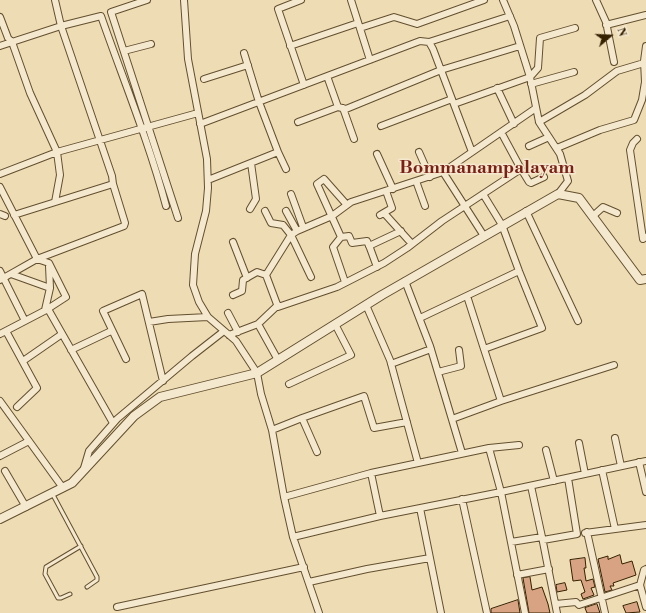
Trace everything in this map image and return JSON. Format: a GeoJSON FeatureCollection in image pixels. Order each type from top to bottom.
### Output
{"type":"FeatureCollection","features":[{"type":"Feature","properties":{"kind":"street"},"geometry":{"type":"LineString","coordinates":[[2,279],[37,259],[124,226],[125,223],[112,176],[61,26],[55,0]]}},
{"type":"Feature","properties":{"kind":"street"},"geometry":{"type":"LineString","coordinates":[[148,0],[111,12],[178,218]]}},
{"type":"Feature","properties":{"kind":"street"},"geometry":{"type":"LineString","coordinates":[[184,0],[188,59],[207,159],[208,180],[206,211],[195,254],[193,285],[199,302],[208,317],[236,341],[257,373],[261,394],[272,430],[293,537],[319,613]]}},
{"type":"Feature","properties":{"kind":"street"},"geometry":{"type":"LineString","coordinates":[[301,0],[278,9],[304,85]]}},
{"type":"Feature","properties":{"kind":"street"},"geometry":{"type":"LineString","coordinates":[[350,0],[370,60]]}},
{"type":"Feature","properties":{"kind":"street"},"geometry":{"type":"LineString","coordinates":[[290,46],[394,17],[417,24],[484,0]]}},
{"type":"Feature","properties":{"kind":"street"},"geometry":{"type":"LineString","coordinates":[[0,519],[72,483],[134,416],[160,397],[257,373],[366,305],[526,211],[558,194],[568,181],[560,154],[539,122],[530,77],[504,0]]}},
{"type":"Feature","properties":{"kind":"street"},"geometry":{"type":"LineString","coordinates":[[596,0],[606,25],[614,62]]}},
{"type":"Feature","properties":{"kind":"street"},"geometry":{"type":"LineString","coordinates":[[606,25],[646,15]]}},
{"type":"Feature","properties":{"kind":"street"},"geometry":{"type":"LineString","coordinates":[[0,46],[61,26],[101,16],[160,182],[166,206]]}},
{"type":"Feature","properties":{"kind":"street"},"geometry":{"type":"LineString","coordinates":[[200,124],[420,41],[429,42],[510,16]]}},
{"type":"Feature","properties":{"kind":"street"},"geometry":{"type":"LineString","coordinates":[[0,17],[8,38],[12,42],[30,93],[57,152],[60,175],[55,202]]}},
{"type":"Feature","properties":{"kind":"street"},"geometry":{"type":"LineString","coordinates":[[381,126],[453,101],[530,77],[538,68],[540,38],[575,28]]}},
{"type":"Feature","properties":{"kind":"street"},"geometry":{"type":"LineString","coordinates":[[429,42],[472,152]]}},
{"type":"Feature","properties":{"kind":"street"},"geometry":{"type":"LineString","coordinates":[[124,51],[151,44]]}},
{"type":"Feature","properties":{"kind":"street"},"geometry":{"type":"LineString","coordinates":[[298,122],[341,108],[346,109],[441,70],[520,46]]}},
{"type":"Feature","properties":{"kind":"street"},"geometry":{"type":"LineString","coordinates":[[557,148],[600,130],[634,120],[642,100],[645,82],[644,63],[646,46]]}},
{"type":"Feature","properties":{"kind":"street"},"geometry":{"type":"LineString","coordinates":[[244,53],[259,102],[286,169]]}},
{"type":"Feature","properties":{"kind":"street"},"geometry":{"type":"LineString","coordinates":[[539,122],[585,95],[617,71],[644,63]]}},
{"type":"Feature","properties":{"kind":"street"},"geometry":{"type":"LineString","coordinates":[[204,79],[248,64]]}},
{"type":"Feature","properties":{"kind":"street"},"geometry":{"type":"LineString","coordinates":[[531,84],[574,72]]}},
{"type":"Feature","properties":{"kind":"street"},"geometry":{"type":"LineString","coordinates":[[327,76],[354,139]]}},
{"type":"Feature","properties":{"kind":"street"},"geometry":{"type":"LineString","coordinates":[[497,88],[514,124]]}},
{"type":"Feature","properties":{"kind":"street"},"geometry":{"type":"LineString","coordinates":[[266,275],[291,235],[303,227],[332,216],[351,202],[442,172],[536,108]]}},
{"type":"Feature","properties":{"kind":"street"},"geometry":{"type":"LineString","coordinates":[[0,174],[57,152],[198,113]]}},
{"type":"Feature","properties":{"kind":"street"},"geometry":{"type":"LineString","coordinates":[[501,132],[521,169],[530,182],[544,177]]}},
{"type":"Feature","properties":{"kind":"street"},"geometry":{"type":"LineString","coordinates":[[529,146],[549,137]]}},
{"type":"Feature","properties":{"kind":"street"},"geometry":{"type":"LineString","coordinates":[[637,139],[633,143],[630,150],[643,239],[646,237]]}},
{"type":"Feature","properties":{"kind":"street"},"geometry":{"type":"LineString","coordinates":[[208,180],[278,152]]}},
{"type":"Feature","properties":{"kind":"street"},"geometry":{"type":"LineString","coordinates":[[419,152],[430,177]]}},
{"type":"Feature","properties":{"kind":"street"},"geometry":{"type":"LineString","coordinates":[[378,154],[390,190],[392,208],[382,214],[401,231],[412,244]]}},
{"type":"Feature","properties":{"kind":"street"},"geometry":{"type":"LineString","coordinates":[[250,163],[256,199],[250,209]]}},
{"type":"Feature","properties":{"kind":"street"},"geometry":{"type":"LineString","coordinates":[[84,470],[90,451],[114,423],[192,356],[227,333],[238,332],[258,324],[278,305],[337,287],[377,267],[412,244],[442,221],[521,169]]}},
{"type":"Feature","properties":{"kind":"street"},"geometry":{"type":"LineString","coordinates":[[442,172],[484,236]]}},
{"type":"Feature","properties":{"kind":"street"},"geometry":{"type":"LineString","coordinates":[[341,237],[317,184],[324,179],[347,205]]}},
{"type":"Feature","properties":{"kind":"street"},"geometry":{"type":"LineString","coordinates":[[416,181],[425,206]]}},
{"type":"Feature","properties":{"kind":"street"},"geometry":{"type":"LineString","coordinates":[[14,215],[113,184]]}},
{"type":"Feature","properties":{"kind":"street"},"geometry":{"type":"LineString","coordinates":[[0,186],[37,259],[49,263],[66,297],[0,334]]}},
{"type":"Feature","properties":{"kind":"street"},"geometry":{"type":"LineString","coordinates":[[291,194],[303,227]]}},
{"type":"Feature","properties":{"kind":"street"},"geometry":{"type":"LineString","coordinates":[[483,194],[502,225],[542,328],[484,349]]}},
{"type":"Feature","properties":{"kind":"street"},"geometry":{"type":"LineString","coordinates":[[558,194],[579,198],[640,280],[646,280]]}},
{"type":"Feature","properties":{"kind":"street"},"geometry":{"type":"LineString","coordinates":[[593,216],[603,207],[617,213]]}},
{"type":"Feature","properties":{"kind":"street"},"geometry":{"type":"LineString","coordinates":[[265,211],[271,223],[283,225],[291,235],[312,277]]}},
{"type":"Feature","properties":{"kind":"street"},"geometry":{"type":"LineString","coordinates":[[286,211],[297,231]]}},
{"type":"Feature","properties":{"kind":"street"},"geometry":{"type":"LineString","coordinates":[[526,211],[578,321]]}},
{"type":"Feature","properties":{"kind":"street"},"geometry":{"type":"LineString","coordinates":[[369,246],[401,231]]}},
{"type":"Feature","properties":{"kind":"street"},"geometry":{"type":"LineString","coordinates":[[345,282],[333,247],[341,237],[349,236],[352,244],[367,241],[377,267]]}},
{"type":"Feature","properties":{"kind":"street"},"geometry":{"type":"LineString","coordinates":[[233,242],[247,278]]}},
{"type":"Feature","properties":{"kind":"street"},"geometry":{"type":"LineString","coordinates":[[45,310],[50,288],[49,263]]}},
{"type":"Feature","properties":{"kind":"street"},"geometry":{"type":"LineString","coordinates":[[0,270],[2,279],[25,321]]}},
{"type":"Feature","properties":{"kind":"street"},"geometry":{"type":"LineString","coordinates":[[420,318],[519,271]]}},
{"type":"Feature","properties":{"kind":"street"},"geometry":{"type":"LineString","coordinates":[[234,295],[242,291],[243,280],[257,272],[266,275],[278,305]]}},
{"type":"Feature","properties":{"kind":"street"},"geometry":{"type":"LineString","coordinates":[[11,274],[50,288]]}},
{"type":"Feature","properties":{"kind":"street"},"geometry":{"type":"LineString","coordinates":[[405,282],[431,349],[462,454]]}},
{"type":"Feature","properties":{"kind":"street"},"geometry":{"type":"LineString","coordinates":[[126,359],[111,331],[103,311],[142,294],[163,381]]}},
{"type":"Feature","properties":{"kind":"street"},"geometry":{"type":"LineString","coordinates":[[467,296],[501,401]]}},
{"type":"Feature","properties":{"kind":"street"},"geometry":{"type":"LineString","coordinates":[[366,305],[391,364],[418,463]]}},
{"type":"Feature","properties":{"kind":"street"},"geometry":{"type":"LineString","coordinates":[[45,310],[48,310],[114,423]]}},
{"type":"Feature","properties":{"kind":"street"},"geometry":{"type":"LineString","coordinates":[[228,313],[238,332]]}},
{"type":"Feature","properties":{"kind":"street"},"geometry":{"type":"LineString","coordinates":[[149,322],[168,319],[208,317]]}},
{"type":"Feature","properties":{"kind":"street"},"geometry":{"type":"LineString","coordinates":[[258,324],[278,360]]}},
{"type":"Feature","properties":{"kind":"street"},"geometry":{"type":"LineString","coordinates":[[289,384],[351,355],[335,324]]}},
{"type":"Feature","properties":{"kind":"street"},"geometry":{"type":"LineString","coordinates":[[6,331],[37,388],[17,407]]}},
{"type":"Feature","properties":{"kind":"street"},"geometry":{"type":"LineString","coordinates":[[72,350],[111,331]]}},
{"type":"Feature","properties":{"kind":"street"},"geometry":{"type":"LineString","coordinates":[[23,361],[62,334]]}},
{"type":"Feature","properties":{"kind":"street"},"geometry":{"type":"LineString","coordinates":[[391,364],[431,349]]}},
{"type":"Feature","properties":{"kind":"street"},"geometry":{"type":"LineString","coordinates":[[438,372],[461,366],[459,350]]}},
{"type":"Feature","properties":{"kind":"street"},"geometry":{"type":"LineString","coordinates":[[452,419],[501,401],[614,365]]}},
{"type":"Feature","properties":{"kind":"street"},"geometry":{"type":"LineString","coordinates":[[272,430],[364,396],[374,428],[407,422]]}},
{"type":"Feature","properties":{"kind":"street"},"geometry":{"type":"LineString","coordinates":[[0,402],[63,488]]}},
{"type":"Feature","properties":{"kind":"street"},"geometry":{"type":"LineString","coordinates":[[302,418],[317,452]]}},
{"type":"Feature","properties":{"kind":"street"},"geometry":{"type":"LineString","coordinates":[[615,438],[621,466]]}},
{"type":"Feature","properties":{"kind":"street"},"geometry":{"type":"LineString","coordinates":[[0,456],[29,441]]}},
{"type":"Feature","properties":{"kind":"street"},"geometry":{"type":"LineString","coordinates":[[579,443],[585,474]]}},
{"type":"Feature","properties":{"kind":"street"},"geometry":{"type":"LineString","coordinates":[[284,497],[371,473],[489,448],[519,444]]}},
{"type":"Feature","properties":{"kind":"street"},"geometry":{"type":"LineString","coordinates":[[489,448],[501,492],[525,613]]}},
{"type":"Feature","properties":{"kind":"street"},"geometry":{"type":"LineString","coordinates":[[546,450],[554,481]]}},
{"type":"Feature","properties":{"kind":"street"},"geometry":{"type":"LineString","coordinates":[[293,537],[380,516],[643,462],[646,492]]}},
{"type":"Feature","properties":{"kind":"street"},"geometry":{"type":"LineString","coordinates":[[602,470],[615,529]]}},
{"type":"Feature","properties":{"kind":"street"},"geometry":{"type":"LineString","coordinates":[[4,471],[26,507]]}},
{"type":"Feature","properties":{"kind":"street"},"geometry":{"type":"LineString","coordinates":[[371,473],[380,516]]}},
{"type":"Feature","properties":{"kind":"street"},"geometry":{"type":"LineString","coordinates":[[568,478],[577,534]]}},
{"type":"Feature","properties":{"kind":"street"},"geometry":{"type":"LineString","coordinates":[[532,486],[558,613]]}},
{"type":"Feature","properties":{"kind":"street"},"geometry":{"type":"LineString","coordinates":[[462,499],[487,613]]}},
{"type":"Feature","properties":{"kind":"street"},"geometry":{"type":"LineString","coordinates":[[420,508],[440,613]]}},
{"type":"Feature","properties":{"kind":"street"},"geometry":{"type":"LineString","coordinates":[[511,542],[646,524]]}},
{"type":"Feature","properties":{"kind":"street"},"geometry":{"type":"LineString","coordinates":[[587,532],[605,613]]}},
{"type":"Feature","properties":{"kind":"street"},"geometry":{"type":"LineString","coordinates":[[309,582],[367,569],[430,558]]}},
{"type":"Feature","properties":{"kind":"street"},"geometry":{"type":"LineString","coordinates":[[117,607],[304,567]]}},
{"type":"Feature","properties":{"kind":"street"},"geometry":{"type":"LineString","coordinates":[[518,575],[549,569]]}},
{"type":"Feature","properties":{"kind":"street"},"geometry":{"type":"LineString","coordinates":[[646,569],[644,570],[640,585],[646,607]]}},
{"type":"Feature","properties":{"kind":"street"},"geometry":{"type":"LineString","coordinates":[[556,604],[576,602],[579,605],[640,585]]}},
{"type":"Feature","properties":{"kind":"lane"},"geometry":{"type":"LineString","coordinates":[[52,493],[81,546],[97,580],[86,587]]}},
{"type":"Feature","properties":{"kind":"lane"},"geometry":{"type":"LineString","coordinates":[[70,594],[58,598],[45,574],[45,570],[46,567],[81,546]]}},
{"type":"Feature","properties":{"kind":"building"},"geometry":{"type":"Polygon","coordinates":[[[620,555],[622,564],[632,561],[636,575],[613,583],[614,586],[610,586],[612,590],[605,592],[598,559],[608,556],[608,559],[620,555]]]}},
{"type":"Feature","properties":{"kind":"building"},"geometry":{"type":"Polygon","coordinates":[[[585,558],[586,568],[584,568],[586,581],[593,579],[595,587],[591,588],[594,595],[583,599],[581,594],[585,592],[581,580],[573,581],[570,560],[585,558]]]}},
{"type":"Feature","properties":{"kind":"building"},"geometry":{"type":"Polygon","coordinates":[[[530,577],[532,590],[542,587],[550,613],[529,613],[523,578],[530,577]]]}},
{"type":"Feature","properties":{"kind":"building"},"geometry":{"type":"Polygon","coordinates":[[[565,583],[567,590],[557,592],[556,585],[565,583]]]}},
{"type":"Feature","properties":{"kind":"building"},"geometry":{"type":"Polygon","coordinates":[[[518,600],[520,613],[491,613],[491,609],[518,600]]]}},
{"type":"Feature","properties":{"kind":"building"},"geometry":{"type":"Polygon","coordinates":[[[637,602],[640,612],[626,613],[623,606],[637,602]]]}},
{"type":"Feature","properties":{"kind":"building"},"geometry":{"type":"Polygon","coordinates":[[[597,604],[600,613],[587,613],[585,608],[597,604]]]}},
{"type":"Feature","properties":{"kind":"district","name":"Bommanampalayam"},"geometry":{"type":"Point","coordinates":[487,169]}}]}
